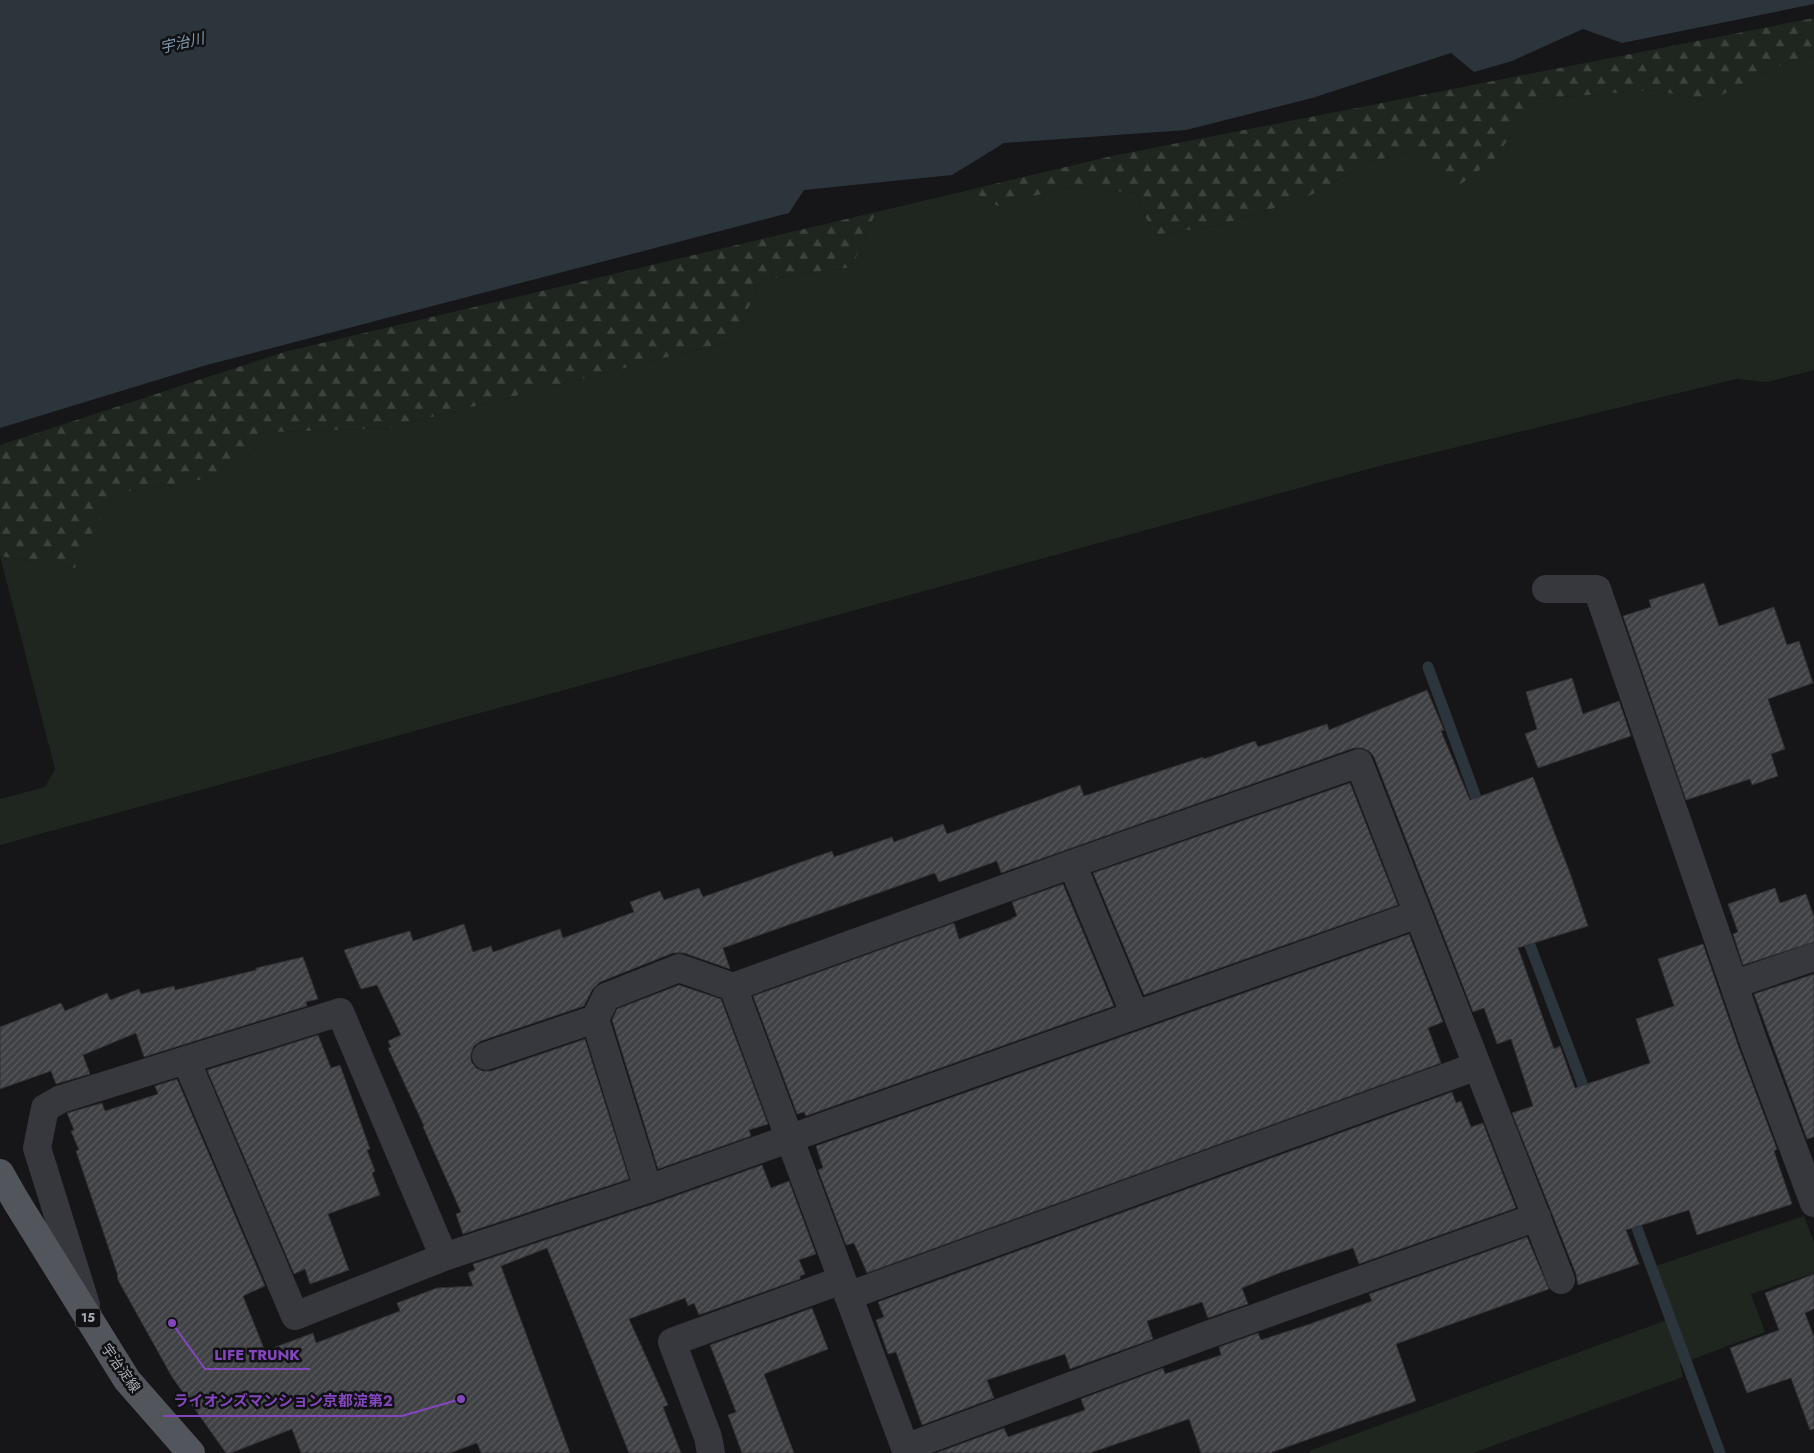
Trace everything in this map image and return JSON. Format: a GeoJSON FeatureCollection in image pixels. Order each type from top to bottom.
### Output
{"type":"FeatureCollection","features":[{"type":"Feature","properties":{"kind":"main road","name":"宇治淀線"},"geometry":{"type":"LineString","coordinates":[[0,1173],[127,1380],[191,1453]]}},
{"type":"Feature","properties":{"kind":"street"},"geometry":{"type":"LineString","coordinates":[[1546,589],[1597,589],[1758,1052],[1814,1203]]}},
{"type":"Feature","properties":{"kind":"street"},"geometry":{"type":"LineString","coordinates":[[648,1190],[595,1019],[606,997],[679,968],[733,988],[1072,864],[1359,763],[1561,1280]]}},
{"type":"Feature","properties":{"kind":"street"},"geometry":{"type":"LineString","coordinates":[[1072,864],[1135,1015]]}},
{"type":"Feature","properties":{"kind":"street"},"geometry":{"type":"LineString","coordinates":[[186,1060],[295,1316],[444,1257],[648,1190],[1418,914]]}},
{"type":"Feature","properties":{"kind":"street"},"geometry":{"type":"LineString","coordinates":[[1735,984],[1814,957]]}},
{"type":"Feature","properties":{"kind":"street"},"geometry":{"type":"LineString","coordinates":[[733,988],[906,1450],[1207,1335],[1537,1217]]}},
{"type":"Feature","properties":{"kind":"street"},"geometry":{"type":"LineString","coordinates":[[91,1323],[37,1148],[45,1108],[61,1099],[340,1012],[444,1257]]}},
{"type":"Feature","properties":{"kind":"street"},"geometry":{"type":"LineString","coordinates":[[486,1056],[595,1019]]}},
{"type":"Feature","properties":{"kind":"street"},"geometry":{"type":"LineString","coordinates":[[712,1453],[708,1437],[672,1342],[845,1288],[1477,1066]]}},
{"type":"Feature","properties":{"kind":"green space"},"geometry":{"type":"Polygon","coordinates":[[[1814,18],[1814,57],[1789,61],[1710,101],[1652,90],[1537,99],[1495,158],[1453,190],[1421,148],[1365,164],[1304,199],[1217,226],[1153,235],[1136,193],[1067,187],[998,206],[969,190],[1112,156],[1814,18]]]}},
{"type":"Feature","properties":{"kind":"green space"},"geometry":{"type":"Polygon","coordinates":[[[1814,57],[1814,370],[1767,382],[1736,379],[1383,465],[0,845],[0,799],[45,787],[55,769],[0,556],[75,568],[111,494],[223,476],[275,432],[389,428],[734,340],[761,280],[852,267],[876,212],[969,190],[998,206],[1067,187],[1136,193],[1153,235],[1217,226],[1304,199],[1365,164],[1421,148],[1495,158],[1537,99],[1652,90],[1710,101],[1789,61],[1814,57]]]}},
{"type":"Feature","properties":{"kind":"green space"},"geometry":{"type":"Polygon","coordinates":[[[876,212],[852,267],[761,280],[734,340],[389,428],[275,432],[223,476],[112,494],[75,568],[0,556],[0,445],[284,352],[876,212]]]}},
{"type":"Feature","properties":{"kind":"green space"},"geometry":{"type":"Polygon","coordinates":[[[1804,1216],[1814,1242],[1814,1273],[1751,1294],[1765,1332],[1680,1364],[1683,1377],[1473,1453],[1310,1453],[1309,1451],[1667,1320],[1647,1269],[1804,1216]]]}},
{"type":"Feature","properties":{"kind":"water","name":"宇治川"},"geometry":{"type":"Polygon","coordinates":[[[0,0],[1814,0],[1814,4],[1622,43],[1583,29],[1512,61],[1474,72],[1451,53],[1312,98],[1186,130],[1004,143],[952,175],[804,190],[789,213],[203,366],[0,428],[0,0]]]}},
{"type":"Feature","properties":{"kind":"building"},"geometry":{"type":"Polygon","coordinates":[[[1704,583],[1719,626],[1774,607],[1787,645],[1799,641],[1813,683],[1768,699],[1785,749],[1771,754],[1778,776],[1752,785],[1750,779],[1686,800],[1623,616],[1651,607],[1649,600],[1704,583]]]}},
{"type":"Feature","properties":{"kind":"building"},"geometry":{"type":"Polygon","coordinates":[[[1572,678],[1583,714],[1619,701],[1631,736],[1538,768],[1525,734],[1537,729],[1526,692],[1572,678]]]}},
{"type":"Feature","properties":{"kind":"building"},"geometry":{"type":"Polygon","coordinates":[[[1427,690],[1444,730],[1441,731],[1470,800],[1533,777],[1570,873],[1588,926],[1518,948],[1554,1049],[1560,1046],[1575,1088],[1650,1063],[1636,1019],[1674,1006],[1658,959],[1703,944],[1777,1149],[1774,1151],[1792,1204],[1697,1235],[1689,1210],[1626,1230],[1639,1264],[1578,1285],[1576,1274],[1512,1113],[1533,1106],[1511,1039],[1497,1044],[1484,1008],[1473,1012],[1374,757],[1369,751],[1362,748],[1354,748],[1001,873],[997,861],[939,882],[935,873],[723,948],[730,969],[684,953],[673,953],[600,982],[592,990],[584,1006],[481,1041],[474,1046],[471,1053],[471,1061],[476,1068],[483,1071],[491,1071],[585,1039],[629,1179],[463,1234],[456,1214],[461,1212],[388,1048],[391,1047],[388,1041],[401,1035],[377,985],[361,989],[344,950],[410,931],[413,941],[464,924],[473,952],[491,946],[493,952],[560,929],[563,938],[634,912],[630,902],[660,891],[664,900],[699,888],[703,897],[832,851],[834,857],[892,837],[894,842],[943,824],[947,834],[1080,785],[1084,796],[1203,757],[1204,759],[1255,741],[1258,747],[1327,724],[1329,730],[1427,690]]]}},
{"type":"Feature","properties":{"kind":"building"},"geometry":{"type":"Polygon","coordinates":[[[1350,783],[1398,905],[1144,995],[1093,873],[1350,783]]]}},
{"type":"Feature","properties":{"kind":"building"},"geometry":{"type":"Polygon","coordinates":[[[1063,884],[1114,1006],[806,1116],[804,1112],[797,1114],[753,996],[954,923],[959,939],[1017,916],[1012,902],[1063,884]]]}},
{"type":"Feature","properties":{"kind":"building"},"geometry":{"type":"Polygon","coordinates":[[[1775,888],[1780,903],[1806,894],[1814,917],[1814,942],[1743,965],[1733,934],[1738,932],[1728,904],[1775,888]]]}},
{"type":"Feature","properties":{"kind":"building"},"geometry":{"type":"Polygon","coordinates":[[[1409,934],[1443,1022],[1428,1028],[1441,1063],[867,1273],[854,1243],[846,1245],[818,1170],[823,1168],[816,1146],[1409,934]]]}},
{"type":"Feature","properties":{"kind":"building"},"geometry":{"type":"Polygon","coordinates":[[[303,957],[318,999],[306,1002],[307,1006],[144,1057],[136,1033],[83,1055],[90,1074],[56,1084],[51,1071],[0,1089],[0,1027],[61,1003],[65,1011],[107,993],[110,1000],[139,989],[141,994],[174,986],[175,990],[303,957]]]}},
{"type":"Feature","properties":{"kind":"building"},"geometry":{"type":"Polygon","coordinates":[[[1814,974],[1814,1137],[1807,1139],[1754,994],[1814,974]]]}},
{"type":"Feature","properties":{"kind":"building"},"geometry":{"type":"Polygon","coordinates":[[[679,985],[721,999],[768,1124],[749,1130],[751,1136],[658,1169],[612,1020],[617,1009],[679,985]]]}},
{"type":"Feature","properties":{"kind":"building"},"geometry":{"type":"Polygon","coordinates":[[[318,1035],[331,1068],[340,1065],[370,1149],[367,1150],[375,1171],[372,1173],[380,1195],[328,1214],[349,1270],[310,1284],[305,1269],[294,1274],[207,1070],[318,1035]]]}},
{"type":"Feature","properties":{"kind":"building"},"geometry":{"type":"Polygon","coordinates":[[[177,1079],[265,1286],[243,1296],[265,1351],[313,1333],[316,1343],[400,1311],[397,1303],[437,1288],[473,1286],[468,1273],[475,1270],[473,1264],[653,1204],[762,1165],[771,1188],[789,1181],[816,1254],[799,1260],[805,1274],[800,1276],[800,1279],[699,1315],[694,1303],[688,1306],[685,1298],[629,1319],[668,1405],[663,1407],[681,1453],[629,1453],[547,1248],[501,1266],[570,1453],[481,1453],[477,1443],[450,1453],[301,1453],[292,1429],[231,1453],[226,1453],[172,1377],[118,1280],[76,1151],[79,1150],[71,1131],[74,1130],[67,1113],[102,1103],[105,1111],[158,1094],[155,1086],[177,1079]]]}},
{"type":"Feature","properties":{"kind":"building"},"geometry":{"type":"Polygon","coordinates":[[[1452,1092],[1456,1103],[1461,1101],[1471,1127],[1483,1123],[1516,1208],[1359,1264],[1353,1248],[1282,1272],[1242,1288],[1248,1304],[1208,1318],[1202,1302],[1147,1321],[1153,1339],[1070,1369],[1065,1354],[987,1380],[994,1398],[922,1425],[896,1352],[888,1354],[876,1320],[884,1317],[878,1302],[1452,1092]]]}},
{"type":"Feature","properties":{"kind":"building"},"geometry":{"type":"Polygon","coordinates":[[[1527,1237],[1549,1289],[1396,1344],[1416,1401],[1270,1453],[1201,1453],[1189,1419],[1090,1453],[936,1453],[1004,1428],[1008,1437],[1085,1410],[1081,1399],[1163,1368],[1165,1374],[1221,1355],[1219,1347],[1258,1333],[1261,1340],[1310,1324],[1372,1301],[1369,1294],[1527,1237]]]}},
{"type":"Feature","properties":{"kind":"building"},"geometry":{"type":"Polygon","coordinates":[[[1814,1274],[1814,1309],[1805,1313],[1814,1337],[1814,1429],[1810,1430],[1791,1378],[1747,1393],[1730,1348],[1779,1330],[1765,1293],[1814,1274]]]}},
{"type":"Feature","properties":{"kind":"building"},"geometry":{"type":"Polygon","coordinates":[[[812,1308],[828,1349],[764,1374],[794,1453],[742,1453],[728,1415],[736,1412],[710,1345],[812,1308]]]}},
{"type":"Feature","properties":{"kind":"waterway"},"geometry":{"type":"LineString","coordinates":[[1428,667],[1481,811]]}},
{"type":"Feature","properties":{"kind":"waterway"},"geometry":{"type":"LineString","coordinates":[[1525,932],[1588,1099]]}},
{"type":"Feature","properties":{"kind":"waterway"},"geometry":{"type":"LineString","coordinates":[[1631,1212],[1720,1453]]}},
{"type":"Feature","properties":{"kind":"place","name":"LIFE TRUNK"},"geometry":{"type":"Point","coordinates":[172,1323]}},
{"type":"Feature","properties":{"kind":"place","name":"ライオンズマンション京都淀第２"},"geometry":{"type":"Point","coordinates":[461,1399]}}]}
